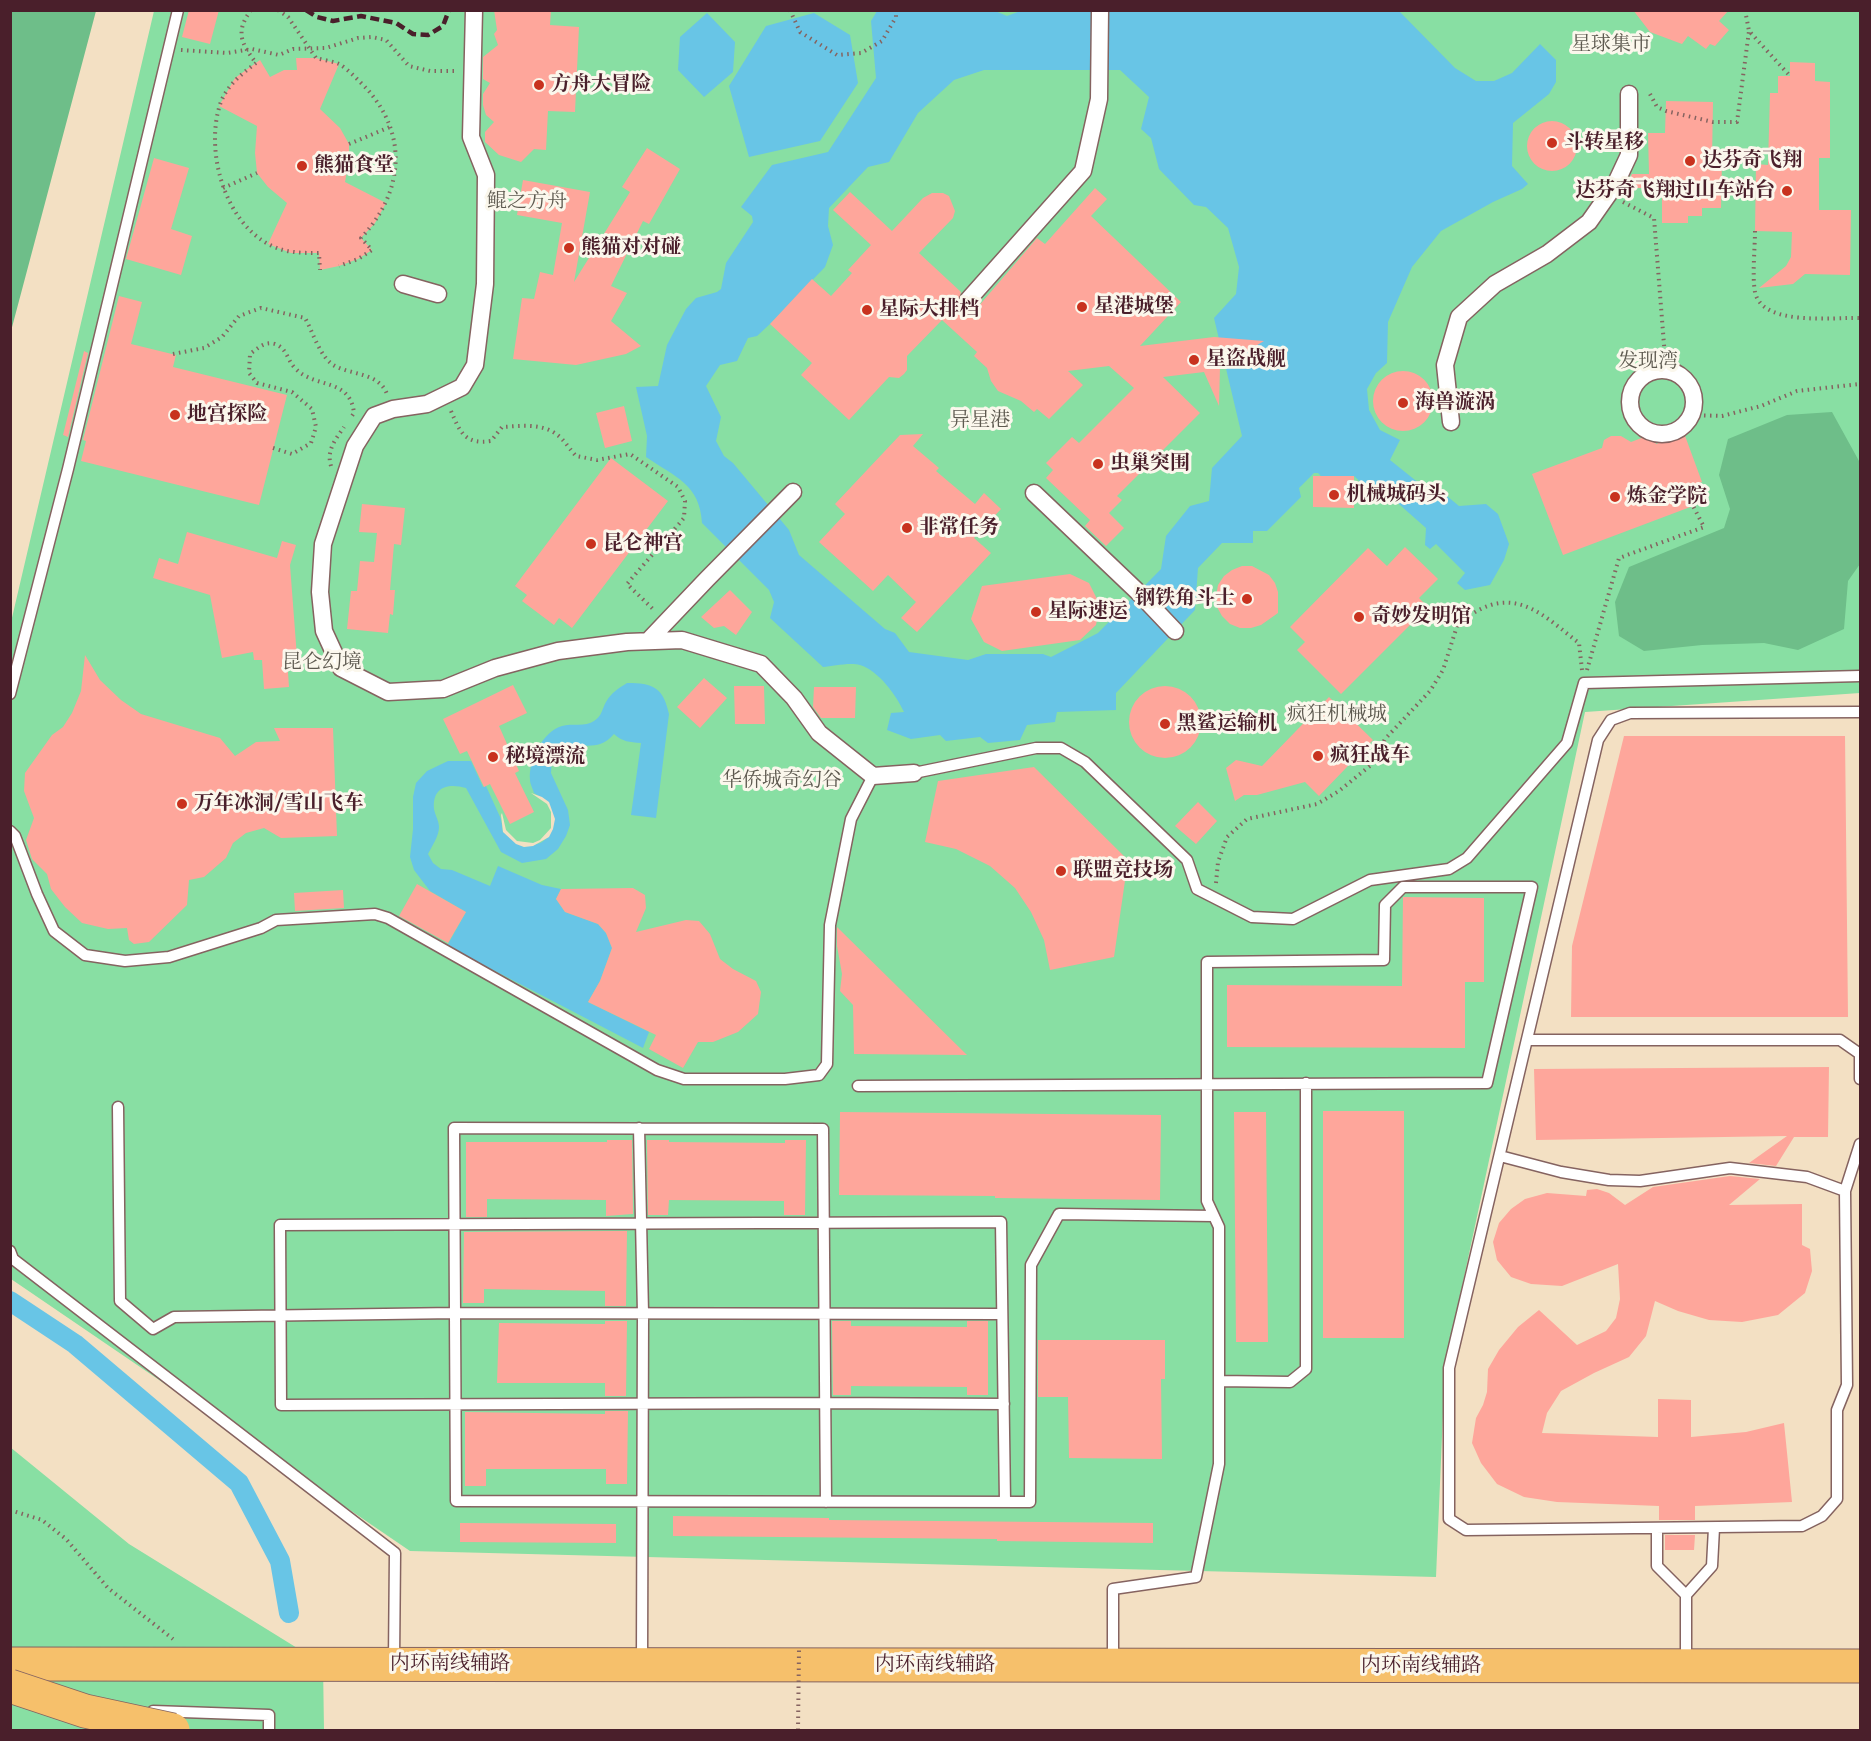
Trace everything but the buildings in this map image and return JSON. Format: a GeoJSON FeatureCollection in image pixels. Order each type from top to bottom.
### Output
{"type":"FeatureCollection","features":[{"type":"Feature","properties":{"kind":"main road","name":"内环南线辅路"},"geometry":{"type":"LineString","coordinates":[[10,1664],[1860,1666]]}},
{"type":"Feature","properties":{"kind":"main road"},"geometry":{"type":"LineString","coordinates":[[10,1688],[170,1664]]}},
{"type":"Feature","properties":{"kind":"main road"},"geometry":{"type":"LineString","coordinates":[[10,1688],[85,1711],[173,1731]]}},
{"type":"Feature","properties":{"kind":"street"},"geometry":{"type":"LineString","coordinates":[[474,10],[471,137],[486,175],[485,284],[475,365],[462,387],[427,404],[393,409],[375,416],[355,446],[323,544],[320,592],[324,631],[341,668],[388,692],[443,688],[495,668],[558,651],[627,642],[682,640],[761,664],[795,698],[819,733],[873,776],[914,773]]}},
{"type":"Feature","properties":{"kind":"street"},"geometry":{"type":"LineString","coordinates":[[968,300],[1083,171],[1100,99],[1100,10]]}},
{"type":"Feature","properties":{"kind":"street"},"geometry":{"type":"LineString","coordinates":[[1451,422],[1445,365],[1459,317],[1495,284],[1547,254],[1589,222],[1615,185],[1629,155],[1629,94]]}},
{"type":"Feature","properties":{"kind":"street"},"geometry":{"type":"LineString","coordinates":[[403,284],[438,294]]}},
{"type":"Feature","properties":{"kind":"street"},"geometry":{"type":"LineString","coordinates":[[1666,370],[1677,373],[1692,388],[1695,398],[1692,415],[1683,427],[1674,432],[1663,435],[1653,433],[1636,421],[1630,403],[1631,392],[1645,375],[1666,370]]}},
{"type":"Feature","properties":{"kind":"street"},"geometry":{"type":"LineString","coordinates":[[648,641],[793,492]]}},
{"type":"Feature","properties":{"kind":"street"},"geometry":{"type":"LineString","coordinates":[[1034,493],[1138,592],[1175,631]]}},
{"type":"Feature","properties":{"kind":"lane"},"geometry":{"type":"LineString","coordinates":[[10,694],[68,469],[178,10]]}},
{"type":"Feature","properties":{"kind":"lane"},"geometry":{"type":"LineString","coordinates":[[914,773],[1035,748],[1060,748],[1085,762],[1186,860],[1197,889],[1252,917],[1293,919],[1370,880],[1449,869],[1467,858],[1567,743],[1584,683],[1860,676]]}},
{"type":"Feature","properties":{"kind":"lane"},"geometry":{"type":"LineString","coordinates":[[1860,712],[1630,713],[1611,720],[1598,740],[1449,1368],[1449,1519],[1466,1530],[1802,1526],[1822,1516],[1837,1499],[1837,1410],[1847,1385],[1845,1191],[1860,1144]]}},
{"type":"Feature","properties":{"kind":"lane"},"geometry":{"type":"LineString","coordinates":[[10,831],[15,836],[54,931],[85,955],[125,961],[169,957],[261,928],[276,920],[375,914],[388,918],[657,1070],[684,1079],[785,1079],[819,1075],[827,1064],[831,925],[851,819],[873,776]]}},
{"type":"Feature","properties":{"kind":"lane"},"geometry":{"type":"LineString","coordinates":[[858,1086],[1207,1084],[1306,1083],[1488,1083],[1532,887],[1403,887],[1385,905],[1384,960],[1207,962],[1207,1084],[1207,1201],[1219,1227],[1219,1464],[1196,1577],[1113,1589],[1113,1665]]}},
{"type":"Feature","properties":{"kind":"lane"},"geometry":{"type":"LineString","coordinates":[[1527,1040],[1840,1040],[1860,1054],[1860,1079]]}},
{"type":"Feature","properties":{"kind":"lane"},"geometry":{"type":"LineString","coordinates":[[1219,1381],[1290,1382],[1306,1369],[1306,1083]]}},
{"type":"Feature","properties":{"kind":"lane"},"geometry":{"type":"LineString","coordinates":[[118,1107],[120,1301],[153,1329],[174,1317],[455,1313],[1002,1314]]}},
{"type":"Feature","properties":{"kind":"lane"},"geometry":{"type":"LineString","coordinates":[[826,1502],[823,1129],[454,1128],[456,1501],[826,1502],[1030,1502],[1031,1265],[1059,1214],[1214,1216]]}},
{"type":"Feature","properties":{"kind":"lane"},"geometry":{"type":"LineString","coordinates":[[639,1128],[644,1313],[642,1665]]}},
{"type":"Feature","properties":{"kind":"lane"},"geometry":{"type":"LineString","coordinates":[[1500,1156],[1561,1172],[1610,1180],[1640,1180],[1730,1168],[1807,1177],[1845,1191]]}},
{"type":"Feature","properties":{"kind":"lane"},"geometry":{"type":"LineString","coordinates":[[1004,1404],[825,1402],[281,1405],[280,1225],[1001,1222],[1004,1404],[1005,1502]]}},
{"type":"Feature","properties":{"kind":"lane"},"geometry":{"type":"LineString","coordinates":[[10,1251],[13,1259],[395,1553],[394,1664]]}},
{"type":"Feature","properties":{"kind":"lane"},"geometry":{"type":"LineString","coordinates":[[1656,1528],[1656,1566],[1686,1595]]}},
{"type":"Feature","properties":{"kind":"lane"},"geometry":{"type":"LineString","coordinates":[[1686,1666],[1686,1595],[1712,1566],[1714,1528]]}},
{"type":"Feature","properties":{"kind":"lane"},"geometry":{"type":"LineString","coordinates":[[41,1708],[269,1715],[269,1731]]}},
{"type":"Feature","properties":{"kind":"path"},"geometry":{"type":"LineString","coordinates":[[251,10],[243,22],[241,35],[246,50],[256,63],[235,78],[219,106],[215,153],[219,179],[230,203],[248,227],[268,244],[291,253],[319,253],[320,270]]}},
{"type":"Feature","properties":{"kind":"path"},"geometry":{"type":"LineString","coordinates":[[278,10],[288,17],[316,58],[339,64],[362,83],[379,103],[390,127],[397,155],[394,181],[386,203],[375,223],[360,238],[372,250],[358,259],[339,266]]}},
{"type":"Feature","properties":{"kind":"path"},"geometry":{"type":"LineString","coordinates":[[790,10],[800,32],[837,55],[861,53],[882,42],[896,17],[896,10]]}},
{"type":"Feature","properties":{"kind":"path"},"geometry":{"type":"LineString","coordinates":[[1650,94],[1656,107],[1666,111],[1713,122],[1737,122],[1749,31],[1745,10]]}},
{"type":"Feature","properties":{"kind":"path"},"geometry":{"type":"LineString","coordinates":[[1749,31],[1790,76]]}},
{"type":"Feature","properties":{"kind":"path"},"geometry":{"type":"LineString","coordinates":[[169,48],[208,53],[252,49],[279,55],[292,49],[326,48],[358,38],[372,37],[386,40],[409,66],[430,71],[473,71]]}},
{"type":"Feature","properties":{"kind":"path"},"geometry":{"type":"LineString","coordinates":[[349,144],[390,127]]}},
{"type":"Feature","properties":{"kind":"path"},"geometry":{"type":"LineString","coordinates":[[223,188],[256,173]]}},
{"type":"Feature","properties":{"kind":"path"},"geometry":{"type":"LineString","coordinates":[[1609,194],[1654,218],[1666,370]]}},
{"type":"Feature","properties":{"kind":"path"},"geometry":{"type":"LineString","coordinates":[[1755,231],[1755,293],[1765,310],[1785,317],[1860,318]]}},
{"type":"Feature","properties":{"kind":"path"},"geometry":{"type":"LineString","coordinates":[[173,354],[204,348],[222,337],[239,316],[261,308],[305,318],[323,355],[334,366],[366,375],[385,387],[393,409]]}},
{"type":"Feature","properties":{"kind":"path"},"geometry":{"type":"LineString","coordinates":[[273,448],[292,454],[311,443],[316,427],[312,409],[292,392],[256,383],[249,373],[250,354],[262,345],[273,343],[285,350],[296,369],[345,392],[352,401],[354,413],[334,442],[328,456],[333,472],[343,483]]}},
{"type":"Feature","properties":{"kind":"path"},"geometry":{"type":"LineString","coordinates":[[1692,415],[1722,416],[1761,406],[1797,391],[1860,384]]}},
{"type":"Feature","properties":{"kind":"path"},"geometry":{"type":"LineString","coordinates":[[444,396],[464,436],[477,444],[490,441],[502,428],[528,426],[545,429],[557,434],[576,456],[597,460],[630,454],[678,487],[685,501],[684,518],[627,584],[666,622]]}},
{"type":"Feature","properties":{"kind":"path"},"geometry":{"type":"LineString","coordinates":[[1584,683],[1619,558],[1704,527],[1693,506]]}},
{"type":"Feature","properties":{"kind":"path"},"geometry":{"type":"LineString","coordinates":[[1225,903],[1216,884],[1218,862],[1227,837],[1247,819],[1317,804],[1339,791],[1371,765],[1385,739],[1430,691],[1439,677],[1458,623],[1485,607],[1515,602],[1537,611],[1579,644],[1584,683]]}},
{"type":"Feature","properties":{"kind":"path"},"geometry":{"type":"LineString","coordinates":[[10,1510],[42,1520],[66,1539],[108,1588],[204,1664]]}},
{"type":"Feature","properties":{"kind":"path"},"geometry":{"type":"LineString","coordinates":[[798,1731],[799,1650]]}},
{"type":"Feature","properties":{"kind":"green space"},"geometry":{"type":"Polygon","coordinates":[[[10,11],[96,11],[11,331],[10,11]]]}},
{"type":"Feature","properties":{"kind":"green space","name":"华侨城奇幻谷"},"geometry":{"type":"Polygon","coordinates":[[[154,11],[1860,11],[1860,693],[1585,712],[1445,1366],[1436,1577],[410,1551],[11,1279],[11,622],[154,11]]]}},
{"type":"Feature","properties":{"kind":"green space"},"geometry":{"type":"Polygon","coordinates":[[[1832,412],[1859,461],[1860,470],[1860,564],[1848,581],[1844,629],[1798,650],[1764,643],[1702,645],[1644,651],[1619,636],[1615,602],[1629,567],[1724,528],[1730,509],[1719,475],[1728,439],[1787,415],[1832,412]]]}},
{"type":"Feature","properties":{"kind":"green space"},"geometry":{"type":"Polygon","coordinates":[[[10,1447],[129,1544],[323,1664],[324,1730],[11,1730],[10,1447]]]}},
{"type":"Feature","properties":{"kind":"water"},"geometry":{"type":"Polygon","coordinates":[[[993,10],[1007,16],[1023,10],[1399,11],[1455,68],[1476,81],[1494,81],[1512,73],[1540,44],[1556,60],[1556,82],[1549,94],[1513,123],[1512,166],[1528,184],[1441,231],[1412,267],[1388,322],[1387,363],[1376,373],[1367,389],[1369,410],[1380,430],[1400,440],[1390,460],[1420,484],[1436,487],[1459,506],[1486,504],[1498,514],[1509,544],[1504,560],[1490,585],[1465,590],[1457,583],[1465,573],[1436,544],[1430,549],[1425,545],[1426,528],[1392,498],[1385,504],[1354,476],[1321,476],[1314,473],[1299,488],[1301,497],[1267,531],[1253,531],[1253,543],[1222,543],[1198,568],[1195,610],[1116,693],[1116,710],[1057,712],[1055,722],[1027,725],[1020,740],[988,743],[980,737],[946,741],[940,735],[911,739],[887,730],[891,713],[904,712],[886,684],[874,672],[860,665],[823,667],[770,618],[774,602],[769,590],[702,523],[700,510],[691,490],[676,476],[646,457],[647,436],[636,387],[658,386],[667,345],[686,309],[696,298],[721,289],[726,263],[753,222],[752,216],[741,207],[772,165],[828,152],[876,78],[871,21],[877,11],[993,10]],[[984,70],[954,80],[918,113],[889,162],[868,167],[829,208],[828,226],[833,245],[825,267],[757,336],[748,338],[737,361],[720,365],[706,386],[721,417],[716,441],[724,456],[733,463],[789,530],[799,555],[885,629],[895,633],[909,652],[968,660],[986,654],[1043,654],[1051,657],[1098,633],[1161,569],[1166,536],[1190,506],[1209,501],[1212,468],[1242,436],[1214,318],[1236,294],[1239,267],[1228,228],[1206,207],[1194,205],[1159,169],[1151,138],[1141,129],[1149,97],[1120,70],[984,70]]]}},
{"type":"Feature","properties":{"kind":"water"},"geometry":{"type":"Polygon","coordinates":[[[707,13],[735,42],[733,72],[704,97],[678,70],[680,37],[707,13]]]}},
{"type":"Feature","properties":{"kind":"water"},"geometry":{"type":"Polygon","coordinates":[[[814,13],[850,35],[858,83],[820,141],[749,157],[729,86],[766,26],[814,13]]]}},
{"type":"Feature","properties":{"kind":"water"},"geometry":{"type":"Polygon","coordinates":[[[627,683],[644,684],[656,688],[664,698],[669,714],[656,818],[631,815],[641,743],[620,739],[614,734],[602,744],[563,749],[552,759],[551,773],[568,810],[570,825],[558,849],[546,859],[522,863],[501,852],[466,788],[454,786],[443,788],[436,795],[434,809],[439,830],[428,854],[433,863],[441,869],[452,870],[490,886],[498,866],[542,885],[561,889],[556,899],[565,912],[598,924],[606,933],[612,948],[600,981],[588,1002],[649,1032],[643,1048],[447,946],[466,912],[430,891],[414,870],[410,857],[413,797],[416,783],[427,771],[448,761],[471,761],[483,787],[486,786],[501,819],[503,832],[524,847],[542,842],[552,830],[554,823],[546,802],[534,793],[530,782],[531,764],[538,748],[555,729],[566,725],[587,724],[597,719],[610,696],[627,683]]]}},
{"type":"Feature","properties":{"kind":"pier"},"geometry":{"type":"Polygon","coordinates":[[[531,793],[549,802],[555,819],[549,837],[533,846],[524,847],[516,844],[503,832],[501,815],[502,813],[506,830],[517,841],[533,843],[540,840],[551,828],[551,812],[547,804],[531,793]]]}},
{"type":"Feature","properties":{"kind":"waterway"},"geometry":{"type":"LineString","coordinates":[[10,1301],[75,1344],[239,1483],[280,1561],[289,1613]]}},
{"type":"Feature","properties":{"kind":"railway"},"geometry":{"type":"LineString","coordinates":[[306,10],[317,17],[333,21],[361,16],[396,23],[413,34],[428,35],[443,26],[449,10]]}},
{"type":"Feature","properties":{"kind":"place","name":"方舟大冒险"},"geometry":{"type":"Point","coordinates":[539,85]}},
{"type":"Feature","properties":{"kind":"place","name":"斗转星移"},"geometry":{"type":"Point","coordinates":[1552,143]}},
{"type":"Feature","properties":{"kind":"place","name":"达芬奇飞翔"},"geometry":{"type":"Point","coordinates":[1690,161]}},
{"type":"Feature","properties":{"kind":"place","name":"熊猫食堂"},"geometry":{"type":"Point","coordinates":[302,166]}},
{"type":"Feature","properties":{"kind":"place","name":"达芬奇飞翔过山车站台"},"geometry":{"type":"Point","coordinates":[1787,191]}},
{"type":"Feature","properties":{"kind":"place","name":"熊猫对对碰"},"geometry":{"type":"Point","coordinates":[569,248]}},
{"type":"Feature","properties":{"kind":"place","name":"星港城堡"},"geometry":{"type":"Point","coordinates":[1082,307]}},
{"type":"Feature","properties":{"kind":"place","name":"星际大排档"},"geometry":{"type":"Point","coordinates":[867,310]}},
{"type":"Feature","properties":{"kind":"place","name":"星盗战舰"},"geometry":{"type":"Point","coordinates":[1194,360]}},
{"type":"Feature","properties":{"kind":"place","name":"海兽漩涡"},"geometry":{"type":"Point","coordinates":[1403,403]}},
{"type":"Feature","properties":{"kind":"place","name":"地宫探险"},"geometry":{"type":"Point","coordinates":[175,415]}},
{"type":"Feature","properties":{"kind":"place","name":"虫巢突围"},"geometry":{"type":"Point","coordinates":[1098,464]}},
{"type":"Feature","properties":{"kind":"place","name":"机械城码头"},"geometry":{"type":"Point","coordinates":[1334,495]}},
{"type":"Feature","properties":{"kind":"place","name":"炼金学院"},"geometry":{"type":"Point","coordinates":[1615,497]}},
{"type":"Feature","properties":{"kind":"place","name":"非常任务"},"geometry":{"type":"Point","coordinates":[907,528]}},
{"type":"Feature","properties":{"kind":"place","name":"昆仑神宫"},"geometry":{"type":"Point","coordinates":[591,544]}},
{"type":"Feature","properties":{"kind":"place","name":"钢铁角斗士"},"geometry":{"type":"Point","coordinates":[1247,599]}},
{"type":"Feature","properties":{"kind":"place","name":"星际速运"},"geometry":{"type":"Point","coordinates":[1036,612]}},
{"type":"Feature","properties":{"kind":"place","name":"奇妙发明馆"},"geometry":{"type":"Point","coordinates":[1359,617]}},
{"type":"Feature","properties":{"kind":"place","name":"黑鲨运输机"},"geometry":{"type":"Point","coordinates":[1165,724]}},
{"type":"Feature","properties":{"kind":"place","name":"疯狂战车"},"geometry":{"type":"Point","coordinates":[1318,756]}},
{"type":"Feature","properties":{"kind":"place","name":"秘境漂流"},"geometry":{"type":"Point","coordinates":[493,757]}},
{"type":"Feature","properties":{"kind":"place","name":"万年冰洞/雪山飞车"},"geometry":{"type":"Point","coordinates":[182,804]}},
{"type":"Feature","properties":{"kind":"place","name":"联盟竞技场"},"geometry":{"type":"Point","coordinates":[1061,871]}},
{"type":"Feature","properties":{"kind":"park label","name":"星球集市"},"geometry":{"type":"Point","coordinates":[1611,45]}},
{"type":"Feature","properties":{"kind":"park label","name":"鲲之方舟"},"geometry":{"type":"Point","coordinates":[527,202]}},
{"type":"Feature","properties":{"kind":"park label","name":"发现湾"},"geometry":{"type":"Point","coordinates":[1648,362]}},
{"type":"Feature","properties":{"kind":"park label","name":"异星港"},"geometry":{"type":"Point","coordinates":[980,421]}},
{"type":"Feature","properties":{"kind":"park label","name":"昆仑幻境"},"geometry":{"type":"Point","coordinates":[322,663]}},
{"type":"Feature","properties":{"kind":"park label","name":"疯狂机械城"},"geometry":{"type":"Point","coordinates":[1337,715]}}]}
